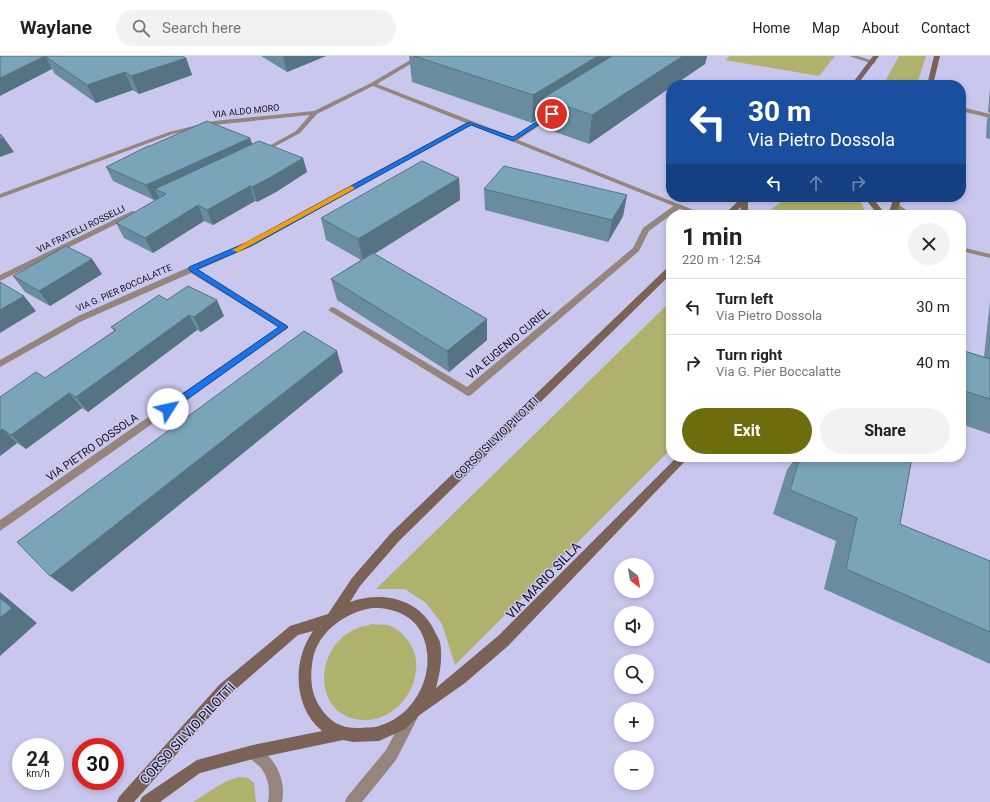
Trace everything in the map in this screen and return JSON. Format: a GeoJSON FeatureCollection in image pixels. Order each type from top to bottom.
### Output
{"type":"FeatureCollection","features":[{"type":"Feature","properties":{"kind":"street","name":"VIA ALDO MORO"},"geometry":{"type":"LineString","coordinates":[[0,196],[178,131],[214,123],[314,113],[373,84],[421,56]]}},
{"type":"Feature","properties":{"kind":"street"},"geometry":{"type":"LineString","coordinates":[[852,56],[873,62]]}},
{"type":"Feature","properties":{"kind":"street"},"geometry":{"type":"LineString","coordinates":[[858,80],[876,56]]}},
{"type":"Feature","properties":{"kind":"street"},"geometry":{"type":"LineString","coordinates":[[931,80],[937,56]]}},
{"type":"Feature","properties":{"kind":"street"},"geometry":{"type":"LineString","coordinates":[[373,84],[666,201]]}},
{"type":"Feature","properties":{"kind":"street"},"geometry":{"type":"LineString","coordinates":[[513,140],[559,110]]}},
{"type":"Feature","properties":{"kind":"street"},"geometry":{"type":"LineString","coordinates":[[966,110],[990,116]]}},
{"type":"Feature","properties":{"kind":"street"},"geometry":{"type":"LineString","coordinates":[[252,157],[298,132],[314,113]]}},
{"type":"Feature","properties":{"kind":"street","name":"VIA G. PIER BOCCALATTE"},"geometry":{"type":"LineString","coordinates":[[0,364],[79,319],[249,244],[471,123]]}},
{"type":"Feature","properties":{"kind":"street"},"geometry":{"type":"LineString","coordinates":[[669,202],[689,210]]}},
{"type":"Feature","properties":{"kind":"street"},"geometry":{"type":"LineString","coordinates":[[733,210],[742,202]]}},
{"type":"Feature","properties":{"kind":"street"},"geometry":{"type":"LineString","coordinates":[[872,202],[878,210]]}},
{"type":"Feature","properties":{"kind":"street"},"geometry":{"type":"LineString","coordinates":[[894,210],[896,202]]}},
{"type":"Feature","properties":{"kind":"street","name":"VIA EUGENIO CURIEL"},"geometry":{"type":"LineString","coordinates":[[674,210],[679,206]]}},
{"type":"Feature","properties":{"kind":"street"},"geometry":{"type":"LineString","coordinates":[[895,206],[901,210]]}},
{"type":"Feature","properties":{"kind":"street","name":"VIA FRATELLI ROSSELLI"},"geometry":{"type":"LineString","coordinates":[[0,278],[144,209]]}},
{"type":"Feature","properties":{"kind":"street","name":"VIA EUGENIO CURIEL"},"geometry":{"type":"LineString","coordinates":[[332,310],[468,392],[636,249],[646,230],[666,215]]}},
{"type":"Feature","properties":{"kind":"street"},"geometry":{"type":"LineString","coordinates":[[966,249],[990,256]]}},
{"type":"Feature","properties":{"kind":"street","name":"VIA PIETRO DOSSOLA"},"geometry":{"type":"LineString","coordinates":[[0,526],[284,327],[191,269]]}},
{"type":"Feature","properties":{"kind":"street","name":"CORSO SILVIO PILOTTI"},"geometry":{"type":"LineString","coordinates":[[341,734],[324,724],[311,709],[304,691],[304,671],[308,651],[319,633],[332,618],[356,582],[395,537],[666,274]]}},
{"type":"Feature","properties":{"kind":"street","name":"VIA MARIO SILLA"},"geometry":{"type":"LineString","coordinates":[[413,713],[460,678],[503,641],[679,462]]}},
{"type":"Feature","properties":{"kind":"street","name":"CORSO SILVIO PILOTTI"},"geometry":{"type":"LineString","coordinates":[[124,802],[224,690],[294,630],[332,618],[349,608],[367,603],[386,602],[403,607],[417,617],[428,632],[434,649],[435,668],[430,689],[419,708],[402,723],[383,733],[362,736],[341,734],[253,752],[197,767],[147,802]]}},
{"type":"Feature","properties":{"kind":"street"},"geometry":{"type":"LineString","coordinates":[[352,802],[391,755],[413,713]]}},
{"type":"Feature","properties":{"kind":"street"},"geometry":{"type":"LineString","coordinates":[[253,752],[269,766],[277,792],[275,802]]}},
{"type":"Feature","properties":{"kind":"green space"},"geometry":{"type":"Polygon","coordinates":[[[730,56],[835,56],[819,76],[725,60],[730,56]]]}},
{"type":"Feature","properties":{"kind":"green space"},"geometry":{"type":"Polygon","coordinates":[[[899,56],[926,56],[919,80],[886,80],[899,56]]]}},
{"type":"Feature","properties":{"kind":"green space"},"geometry":{"type":"Polygon","coordinates":[[[781,202],[860,202],[864,210],[770,210],[781,202]]]}},
{"type":"Feature","properties":{"kind":"green space"},"geometry":{"type":"Polygon","coordinates":[[[666,306],[666,454],[455,665],[442,624],[426,603],[405,589],[376,589],[666,306]]]}},
{"type":"Feature","properties":{"kind":"green space"},"geometry":{"type":"Polygon","coordinates":[[[372,624],[390,626],[395,628],[405,637],[413,650],[416,663],[415,678],[410,691],[401,703],[390,713],[377,719],[362,720],[350,718],[336,709],[327,696],[324,673],[331,651],[338,641],[347,633],[360,627],[372,624]]]}},
{"type":"Feature","properties":{"kind":"green space"},"geometry":{"type":"Polygon","coordinates":[[[241,777],[248,778],[254,783],[256,802],[193,802],[222,783],[241,777]]]}},
{"type":"Feature","properties":{"kind":"building"},"geometry":{"type":"Polygon","coordinates":[[[0,56],[45,56],[0,78],[0,56]]]}},
{"type":"Feature","properties":{"kind":"building"},"geometry":{"type":"Polygon","coordinates":[[[182,56],[186,58],[131,76],[125,72],[87,85],[46,57],[182,56]]]}},
{"type":"Feature","properties":{"kind":"building"},"geometry":{"type":"Polygon","coordinates":[[[414,56],[598,56],[533,95],[414,56]]]}},
{"type":"Feature","properties":{"kind":"building"},"geometry":{"type":"Polygon","coordinates":[[[612,56],[683,56],[592,115],[543,98],[612,56]]]}},
{"type":"Feature","properties":{"kind":"building"},"geometry":{"type":"Polygon","coordinates":[[[207,121],[250,138],[146,185],[106,167],[148,146],[207,121]]]}},
{"type":"Feature","properties":{"kind":"building"},"geometry":{"type":"Polygon","coordinates":[[[259,141],[303,158],[271,177],[252,187],[250,186],[207,210],[198,205],[145,238],[116,223],[166,194],[155,189],[259,141]]]}},
{"type":"Feature","properties":{"kind":"building"},"geometry":{"type":"Polygon","coordinates":[[[422,161],[459,178],[358,239],[321,218],[422,161]]]}},
{"type":"Feature","properties":{"kind":"building"},"geometry":{"type":"Polygon","coordinates":[[[504,166],[627,195],[612,220],[484,189],[504,166]]]}},
{"type":"Feature","properties":{"kind":"building"},"geometry":{"type":"Polygon","coordinates":[[[66,246],[92,259],[39,291],[13,276],[66,246]]]}},
{"type":"Feature","properties":{"kind":"building"},"geometry":{"type":"Polygon","coordinates":[[[373,253],[487,319],[447,351],[331,279],[373,253]]]}},
{"type":"Feature","properties":{"kind":"building"},"geometry":{"type":"Polygon","coordinates":[[[0,282],[24,296],[0,310],[0,282]]]}},
{"type":"Feature","properties":{"kind":"building"},"geometry":{"type":"Polygon","coordinates":[[[188,286],[217,300],[194,317],[189,315],[76,397],[69,393],[11,435],[2,429],[0,431],[0,397],[36,372],[45,378],[116,330],[111,327],[159,295],[167,300],[188,286]]]}},
{"type":"Feature","properties":{"kind":"building"},"geometry":{"type":"Polygon","coordinates":[[[304,331],[337,351],[50,576],[17,542],[304,331]]]}},
{"type":"Feature","properties":{"kind":"building"},"geometry":{"type":"Polygon","coordinates":[[[966,352],[990,359],[990,399],[966,392],[966,352]]]}},
{"type":"Feature","properties":{"kind":"building"},"geometry":{"type":"Polygon","coordinates":[[[798,462],[911,462],[900,524],[990,561],[990,632],[846,569],[857,518],[790,490],[798,462]]]}},
{"type":"Feature","properties":{"kind":"building"},"geometry":{"type":"Polygon","coordinates":[[[0,598],[12,608],[0,618],[0,598]]]}},
{"type":"Feature","properties":{"kind":"slow traffic"},"geometry":{"type":"LineString","coordinates":[[235,250],[249,244],[351,188]]}},
{"type":"Feature","properties":{"kind":"route"},"geometry":{"type":"LineString","coordinates":[[168,409],[284,327],[191,269],[249,244],[471,123],[513,140],[552,114]]}}]}
